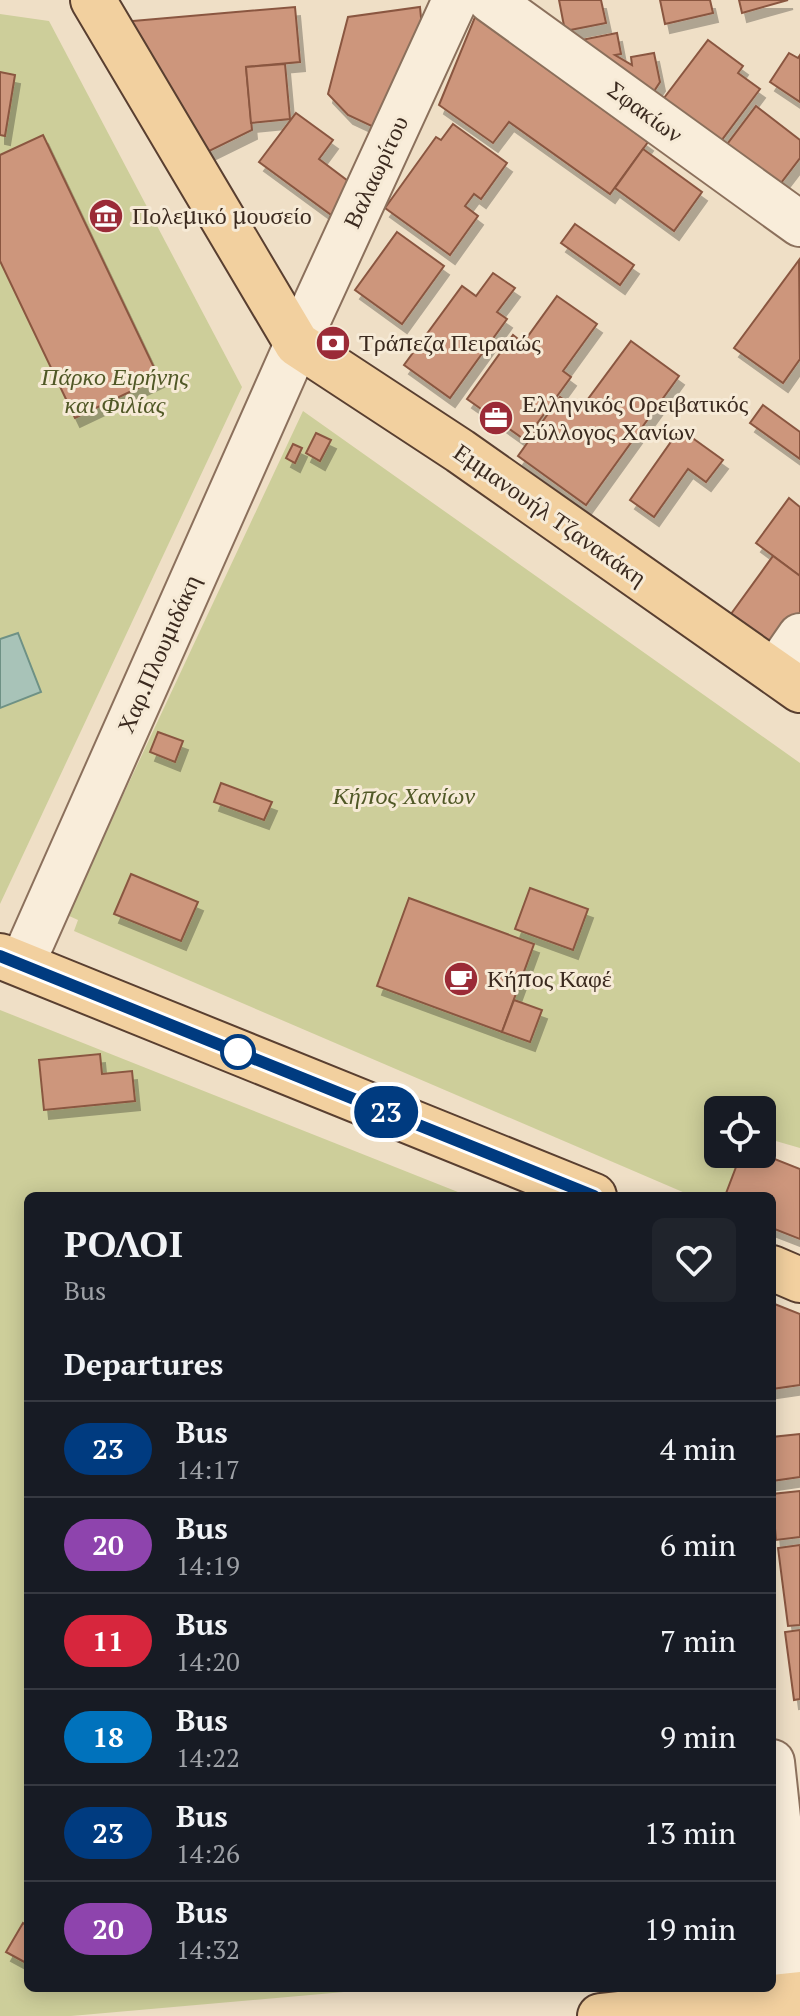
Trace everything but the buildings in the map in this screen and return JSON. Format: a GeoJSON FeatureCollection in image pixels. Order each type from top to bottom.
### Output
{"type":"FeatureCollection","features":[{"type":"Feature","properties":{"kind":"main road"},"geometry":{"type":"LineString","coordinates":[[93,0],[297,344]]}},
{"type":"Feature","properties":{"kind":"main road","name":"Εμμανουήλ Τζανακάκη"},"geometry":{"type":"LineString","coordinates":[[297,344],[460,451],[788,681]]}},
{"type":"Feature","properties":{"kind":"main road"},"geometry":{"type":"LineString","coordinates":[[11,960],[584,1192]]}},
{"type":"Feature","properties":{"kind":"main road"},"geometry":{"type":"LineString","coordinates":[[776,1270],[800,1280]]}},
{"type":"Feature","properties":{"kind":"main road"},"geometry":{"type":"LineString","coordinates":[[600,2016],[798,1994]]}},
{"type":"Feature","properties":{"kind":"street","name":"Βαλαωρίτου"},"geometry":{"type":"LineString","coordinates":[[297,344],[455,0]]}},
{"type":"Feature","properties":{"kind":"street","name":"Σφακίων"},"geometry":{"type":"LineString","coordinates":[[490,0],[800,224]]}},
{"type":"Feature","properties":{"kind":"street","name":"Χαρ.Πλουμιδάκη"},"geometry":{"type":"LineString","coordinates":[[11,960],[297,344]]}},
{"type":"Feature","properties":{"kind":"street"},"geometry":{"type":"LineString","coordinates":[[788,681],[800,636]]}},
{"type":"Feature","properties":{"kind":"street"},"geometry":{"type":"LineString","coordinates":[[776,1798],[798,1994]]}},
{"type":"Feature","properties":{"kind":"green space","name":"Πάρκο Ειρήνης και Φιλίας"},"geometry":{"type":"Polygon","coordinates":[[[0,14],[49,21],[242,387],[0,904],[0,14]]]}},
{"type":"Feature","properties":{"kind":"green space","name":"Κήπος Χανίων"},"geometry":{"type":"Polygon","coordinates":[[[303,411],[800,763],[800,1148],[776,1141],[776,1096],[704,1096],[704,1168],[736,1168],[727,1192],[683,1192],[74,931],[78,920],[67,915],[303,411]]]}},
{"type":"Feature","properties":{"kind":"green space"},"geometry":{"type":"Polygon","coordinates":[[[0,1010],[458,1192],[24,1192],[24,1992],[344,1992],[71,2016],[0,2016],[0,1010]]]}},
{"type":"Feature","properties":{"kind":"shaded area"},"geometry":{"type":"Polygon","coordinates":[[[18,633],[41,692],[0,708],[0,639],[18,633]]]}},
{"type":"Feature","properties":{"kind":"bus line","name":"23"},"geometry":{"type":"LineString","coordinates":[[0,956],[584,1192]]}},
{"type":"Feature","properties":{"kind":"place","name":"Πολεμικό μουσείο"},"geometry":{"type":"Point","coordinates":[106,216]}},
{"type":"Feature","properties":{"kind":"place","name":"Τράπεζα Πειραιώς"},"geometry":{"type":"Point","coordinates":[333,343]}},
{"type":"Feature","properties":{"kind":"place","name":"Ελληνικός Ορειβατικός Σύλλογος Χανίων"},"geometry":{"type":"Point","coordinates":[496,418]}},
{"type":"Feature","properties":{"kind":"place","name":"Κήπος Καφέ"},"geometry":{"type":"Point","coordinates":[461,979]}}]}
